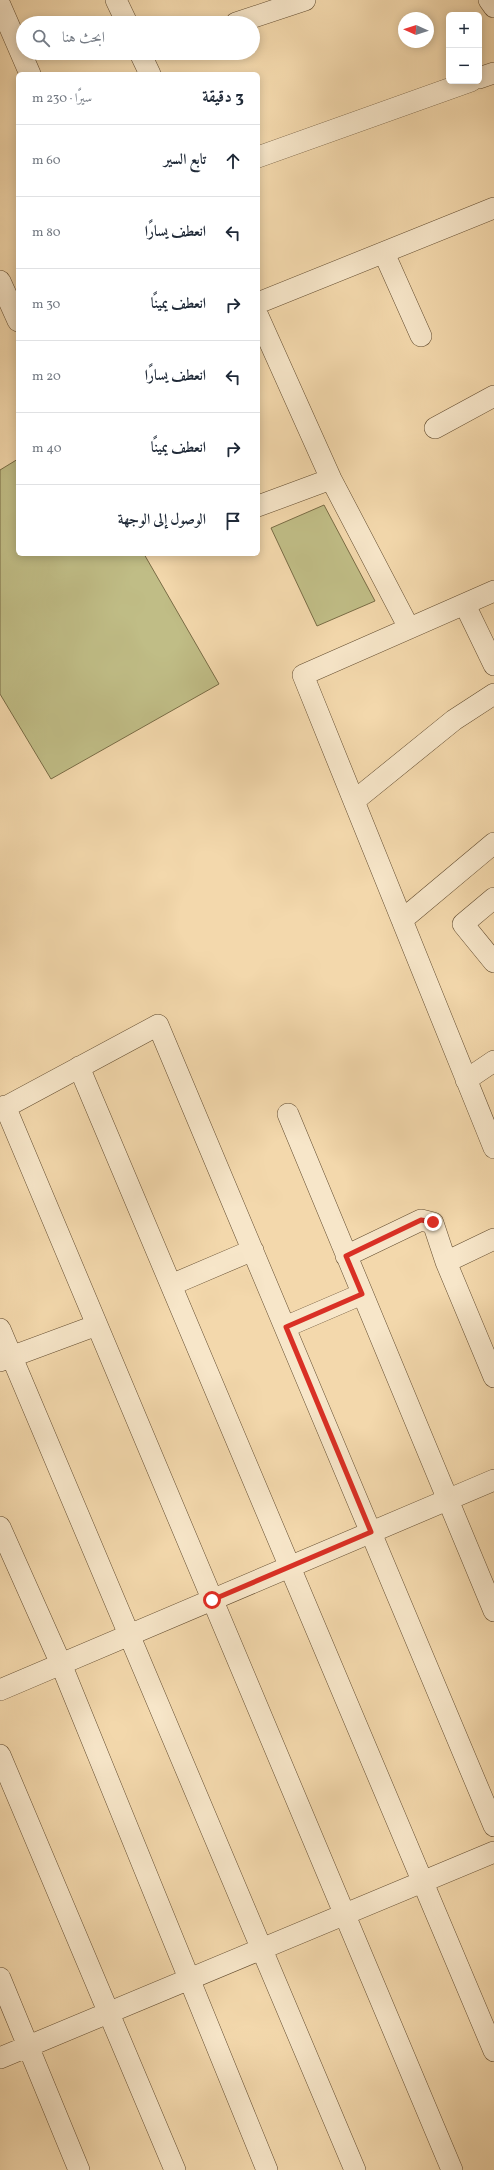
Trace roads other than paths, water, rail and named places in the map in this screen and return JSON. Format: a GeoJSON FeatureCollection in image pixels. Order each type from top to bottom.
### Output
{"type":"FeatureCollection","features":[{"type":"Feature","properties":{"kind":"street"},"geometry":{"type":"LineString","coordinates":[[116,0],[124,16]]}},
{"type":"Feature","properties":{"kind":"street"},"geometry":{"type":"LineString","coordinates":[[257,16],[305,0]]}},
{"type":"Feature","properties":{"kind":"street"},"geometry":{"type":"LineString","coordinates":[[489,0],[494,8]]}},
{"type":"Feature","properties":{"kind":"street"},"geometry":{"type":"LineString","coordinates":[[0,5],[16,42]]}},
{"type":"Feature","properties":{"kind":"street"},"geometry":{"type":"LineString","coordinates":[[24,60],[29,72]]}},
{"type":"Feature","properties":{"kind":"street"},"geometry":{"type":"LineString","coordinates":[[144,60],[149,72]]}},
{"type":"Feature","properties":{"kind":"street"},"geometry":{"type":"LineString","coordinates":[[482,77],[494,73]]}},
{"type":"Feature","properties":{"kind":"street"},"geometry":{"type":"LineString","coordinates":[[260,156],[462,84]]}},
{"type":"Feature","properties":{"kind":"street"},"geometry":{"type":"LineString","coordinates":[[260,302],[494,208]]}},
{"type":"Feature","properties":{"kind":"street"},"geometry":{"type":"LineString","coordinates":[[384,253],[421,336]]}},
{"type":"Feature","properties":{"kind":"street"},"geometry":{"type":"LineString","coordinates":[[0,281],[16,317]]}},
{"type":"Feature","properties":{"kind":"street"},"geometry":{"type":"LineString","coordinates":[[260,321],[330,479],[409,628]]}},
{"type":"Feature","properties":{"kind":"street"},"geometry":{"type":"LineString","coordinates":[[435,428],[494,396]]}},
{"type":"Feature","properties":{"kind":"street"},"geometry":{"type":"LineString","coordinates":[[260,505],[330,479]]}},
{"type":"Feature","properties":{"kind":"street"},"geometry":{"type":"LineString","coordinates":[[494,591],[303,675],[494,1148]]}},
{"type":"Feature","properties":{"kind":"street"},"geometry":{"type":"LineString","coordinates":[[465,605],[494,665]]}},
{"type":"Feature","properties":{"kind":"street"},"geometry":{"type":"LineString","coordinates":[[354,801],[454,720],[494,694]]}},
{"type":"Feature","properties":{"kind":"street"},"geometry":{"type":"LineString","coordinates":[[402,920],[494,843]]}},
{"type":"Feature","properties":{"kind":"street"},"geometry":{"type":"LineString","coordinates":[[494,898],[463,924],[494,962]]}},
{"type":"Feature","properties":{"kind":"street"},"geometry":{"type":"LineString","coordinates":[[452,2170],[97,1325],[2,1108],[158,1025],[286,1327],[494,1826]]}},
{"type":"Feature","properties":{"kind":"street"},"geometry":{"type":"LineString","coordinates":[[466,1080],[494,1060]]}},
{"type":"Feature","properties":{"kind":"street"},"geometry":{"type":"LineString","coordinates":[[79,1067],[494,2051]]}},
{"type":"Feature","properties":{"kind":"street"},"geometry":{"type":"LineString","coordinates":[[288,1114],[494,1611]]}},
{"type":"Feature","properties":{"kind":"street"},"geometry":{"type":"LineString","coordinates":[[346,1256],[421,1220],[433,1222],[446,1262],[494,1377]]}},
{"type":"Feature","properties":{"kind":"street"},"geometry":{"type":"LineString","coordinates":[[446,1262],[494,1239]]}},
{"type":"Feature","properties":{"kind":"street"},"geometry":{"type":"LineString","coordinates":[[171,1285],[253,1250]]}},
{"type":"Feature","properties":{"kind":"street"},"geometry":{"type":"LineString","coordinates":[[286,1327],[362,1294]]}},
{"type":"Feature","properties":{"kind":"street"},"geometry":{"type":"LineString","coordinates":[[6,1358],[97,1325]]}},
{"type":"Feature","properties":{"kind":"street"},"geometry":{"type":"LineString","coordinates":[[0,1329],[6,1358],[129,1635],[355,2170]]}},
{"type":"Feature","properties":{"kind":"street"},"geometry":{"type":"LineString","coordinates":[[0,1690],[494,1480]]}},
{"type":"Feature","properties":{"kind":"street"},"geometry":{"type":"LineString","coordinates":[[0,1527],[61,1664],[267,2170]]}},
{"type":"Feature","properties":{"kind":"street"},"geometry":{"type":"LineString","coordinates":[[0,1755],[175,2170]]}},
{"type":"Feature","properties":{"kind":"street"},"geometry":{"type":"LineString","coordinates":[[0,2058],[494,1852]]}},
{"type":"Feature","properties":{"kind":"street"},"geometry":{"type":"LineString","coordinates":[[0,1978],[79,2170]]}}]}
